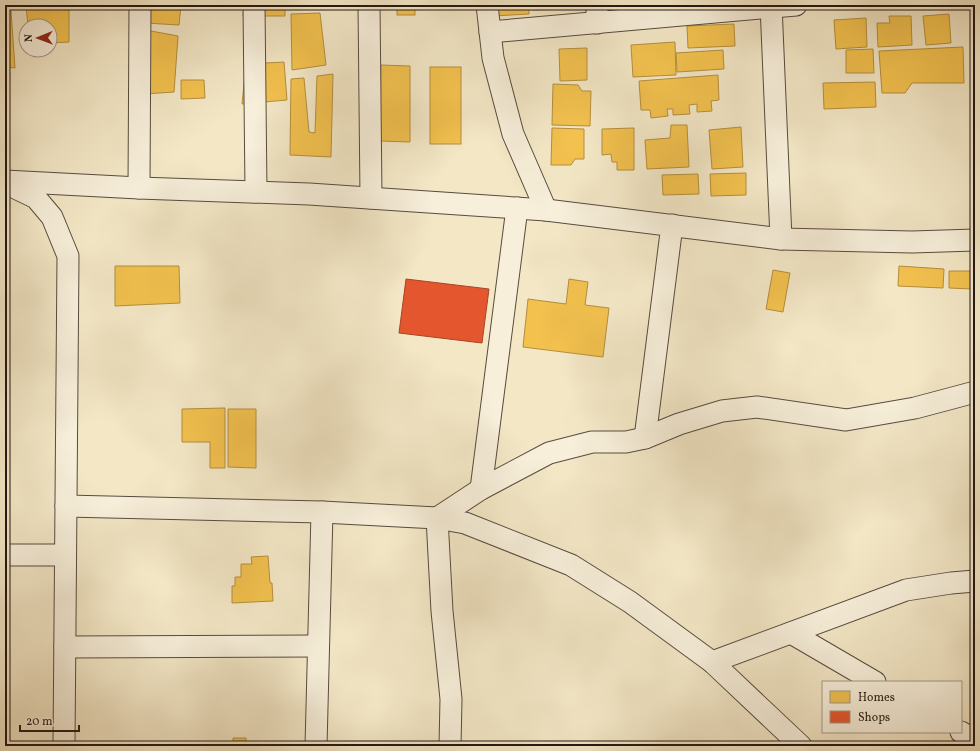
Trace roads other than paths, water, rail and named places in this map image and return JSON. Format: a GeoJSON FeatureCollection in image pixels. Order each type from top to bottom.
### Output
{"type":"FeatureCollection","features":[{"type":"Feature","properties":{"kind":"street"},"geometry":{"type":"LineString","coordinates":[[139,188],[140,5]]}},
{"type":"Feature","properties":{"kind":"street"},"geometry":{"type":"LineString","coordinates":[[254,5],[256,192]]}},
{"type":"Feature","properties":{"kind":"street"},"geometry":{"type":"LineString","coordinates":[[369,5],[371,198]]}},
{"type":"Feature","properties":{"kind":"street"},"geometry":{"type":"LineString","coordinates":[[487,5],[493,58],[513,134],[546,210]]}},
{"type":"Feature","properties":{"kind":"street"},"geometry":{"type":"LineString","coordinates":[[490,32],[597,14],[796,5]]}},
{"type":"Feature","properties":{"kind":"street"},"geometry":{"type":"LineString","coordinates":[[771,6],[781,239]]}},
{"type":"Feature","properties":{"kind":"street"},"geometry":{"type":"LineString","coordinates":[[5,182],[256,192],[546,210],[781,239],[912,242],[975,240]]}},
{"type":"Feature","properties":{"kind":"street"},"geometry":{"type":"LineString","coordinates":[[5,182],[36,198],[52,217],[68,256],[64,746]]}},
{"type":"Feature","properties":{"kind":"street"},"geometry":{"type":"LineString","coordinates":[[481,489],[518,208]]}},
{"type":"Feature","properties":{"kind":"street"},"geometry":{"type":"LineString","coordinates":[[645,438],[672,226]]}},
{"type":"Feature","properties":{"kind":"street"},"geometry":{"type":"LineString","coordinates":[[437,518],[481,489],[549,454],[592,442],[626,442],[645,438],[679,424],[722,411],[757,407],[846,420],[915,408],[975,392]]}},
{"type":"Feature","properties":{"kind":"street"},"geometry":{"type":"LineString","coordinates":[[66,506],[322,512],[437,518],[465,523],[571,565],[630,602],[712,662],[802,746]]}},
{"type":"Feature","properties":{"kind":"street"},"geometry":{"type":"LineString","coordinates":[[316,746],[322,512]]}},
{"type":"Feature","properties":{"kind":"street"},"geometry":{"type":"LineString","coordinates":[[437,518],[442,611],[451,699],[450,746]]}},
{"type":"Feature","properties":{"kind":"street"},"geometry":{"type":"LineString","coordinates":[[5,555],[65,555]]}},
{"type":"Feature","properties":{"kind":"street"},"geometry":{"type":"LineString","coordinates":[[712,662],[906,590],[951,582],[975,581]]}},
{"type":"Feature","properties":{"kind":"street"},"geometry":{"type":"LineString","coordinates":[[791,633],[874,681]]}},
{"type":"Feature","properties":{"kind":"street"},"geometry":{"type":"LineString","coordinates":[[65,647],[318,646]]}},
{"type":"Feature","properties":{"kind":"street"},"geometry":{"type":"LineString","coordinates":[[962,733],[975,740]]}}]}
